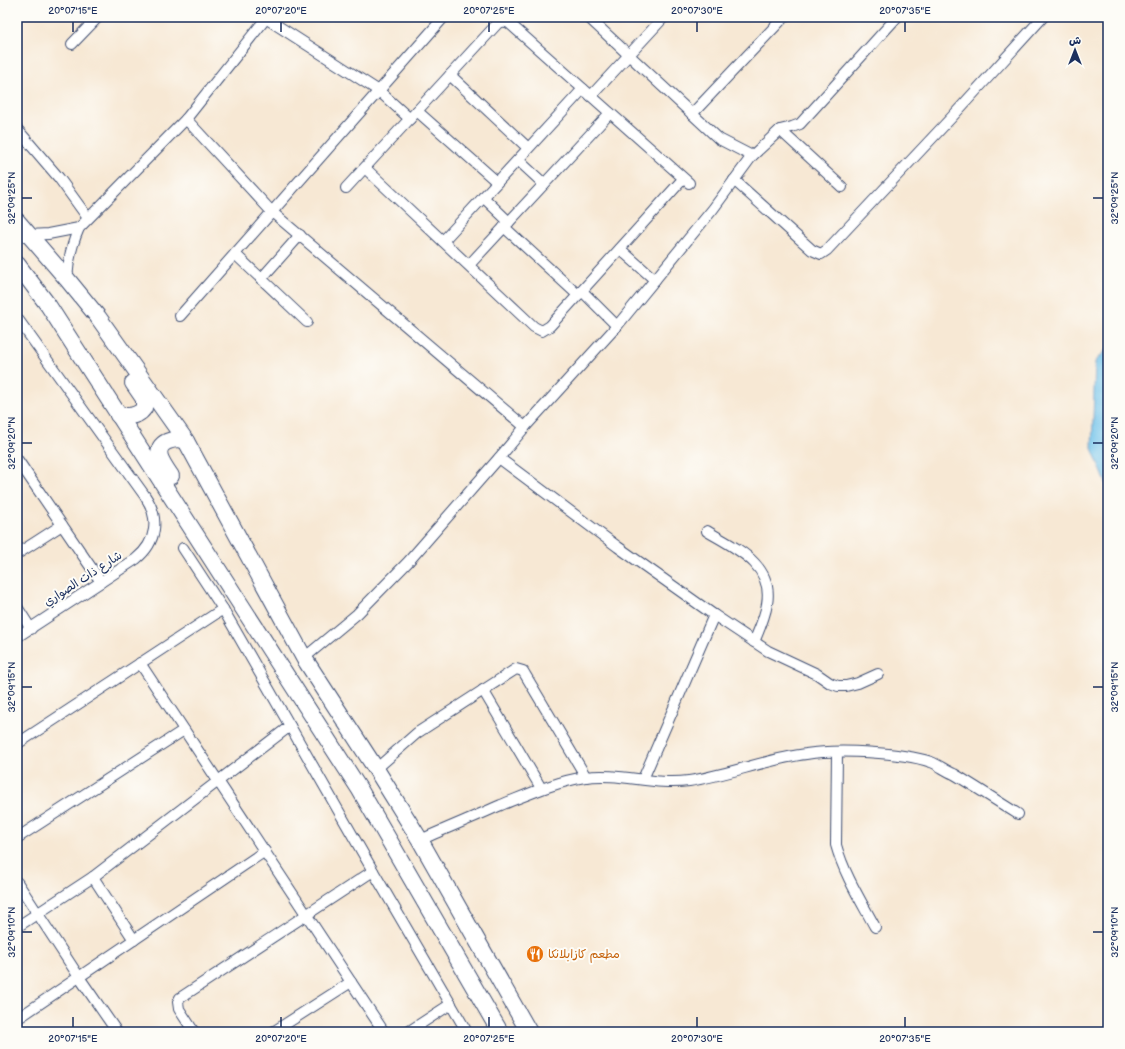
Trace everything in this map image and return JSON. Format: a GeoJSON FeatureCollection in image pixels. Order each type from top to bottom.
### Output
{"type":"FeatureCollection","features":[{"type":"Feature","properties":{"kind":"main road"},"geometry":{"type":"LineString","coordinates":[[17,221],[67,279],[116,340],[186,441],[304,658],[376,768],[420,840],[529,1032]]}},
{"type":"Feature","properties":{"kind":"main road"},"geometry":{"type":"LineString","coordinates":[[17,264],[22,278],[66,333],[360,790],[500,1032]]}},
{"type":"Feature","properties":{"kind":"main road"},"geometry":{"type":"LineString","coordinates":[[116,340],[116,352],[120,363],[144,399],[145,405],[143,410],[136,415],[118,415]]}},
{"type":"Feature","properties":{"kind":"main road"},"geometry":{"type":"LineString","coordinates":[[186,441],[177,439],[168,441],[161,446],[159,454],[198,519],[200,540]]}},
{"type":"Feature","properties":{"kind":"street"},"geometry":{"type":"LineString","coordinates":[[72,44],[98,17]]}},
{"type":"Feature","properties":{"kind":"street"},"geometry":{"type":"LineString","coordinates":[[67,279],[71,247],[79,228],[186,119],[265,17],[379,91],[410,119]]}},
{"type":"Feature","properties":{"kind":"street"},"geometry":{"type":"LineString","coordinates":[[180,316],[444,17]]}},
{"type":"Feature","properties":{"kind":"street"},"geometry":{"type":"LineString","coordinates":[[588,17],[719,139],[752,156]]}},
{"type":"Feature","properties":{"kind":"street"},"geometry":{"type":"LineString","coordinates":[[591,96],[664,17]]}},
{"type":"Feature","properties":{"kind":"street"},"geometry":{"type":"LineString","coordinates":[[692,114],[784,17]]}},
{"type":"Feature","properties":{"kind":"street"},"geometry":{"type":"LineString","coordinates":[[734,180],[812,250],[821,254],[827,250],[951,118],[1043,17]]}},
{"type":"Feature","properties":{"kind":"street"},"geometry":{"type":"LineString","coordinates":[[304,658],[357,614],[408,562],[525,427],[617,326],[713,209],[752,156],[780,130],[800,124],[892,19]]}},
{"type":"Feature","properties":{"kind":"street"},"geometry":{"type":"LineString","coordinates":[[346,188],[498,23],[505,21],[686,181],[620,249],[550,326],[545,330],[539,330],[365,168]]}},
{"type":"Feature","properties":{"kind":"street"},"geometry":{"type":"LineString","coordinates":[[450,75],[528,148]]}},
{"type":"Feature","properties":{"kind":"street"},"geometry":{"type":"LineString","coordinates":[[443,241],[583,89]]}},
{"type":"Feature","properties":{"kind":"street"},"geometry":{"type":"LineString","coordinates":[[417,111],[497,182]]}},
{"type":"Feature","properties":{"kind":"street"},"geometry":{"type":"LineString","coordinates":[[469,265],[610,113]]}},
{"type":"Feature","properties":{"kind":"street"},"geometry":{"type":"LineString","coordinates":[[186,119],[272,212],[525,427]]}},
{"type":"Feature","properties":{"kind":"street"},"geometry":{"type":"LineString","coordinates":[[17,129],[59,178],[88,218]]}},
{"type":"Feature","properties":{"kind":"street"},"geometry":{"type":"LineString","coordinates":[[780,130],[842,187]]}},
{"type":"Feature","properties":{"kind":"street"},"geometry":{"type":"LineString","coordinates":[[518,160],[544,184]]}},
{"type":"Feature","properties":{"kind":"street"},"geometry":{"type":"LineString","coordinates":[[483,197],[507,225],[617,326]]}},
{"type":"Feature","properties":{"kind":"street"},"geometry":{"type":"LineString","coordinates":[[30,235],[48,234],[79,228]]}},
{"type":"Feature","properties":{"kind":"street"},"geometry":{"type":"LineString","coordinates":[[261,279],[300,235]]}},
{"type":"Feature","properties":{"kind":"street"},"geometry":{"type":"LineString","coordinates":[[620,249],[655,280]]}},
{"type":"Feature","properties":{"kind":"street"},"geometry":{"type":"LineString","coordinates":[[235,254],[307,322]]}},
{"type":"Feature","properties":{"kind":"street","name":"شارع ذات الصواري"},"geometry":{"type":"LineString","coordinates":[[17,318],[149,502],[154,518],[153,534],[147,548],[142,554],[17,638]]}},
{"type":"Feature","properties":{"kind":"street"},"geometry":{"type":"LineString","coordinates":[[499,458],[618,547],[714,615],[780,658],[817,674],[830,683],[838,686],[858,683],[878,674]]}},
{"type":"Feature","properties":{"kind":"street"},"geometry":{"type":"LineString","coordinates":[[17,459],[101,582]]}},
{"type":"Feature","properties":{"kind":"street"},"geometry":{"type":"LineString","coordinates":[[17,554],[62,525]]}},
{"type":"Feature","properties":{"kind":"street"},"geometry":{"type":"LineString","coordinates":[[707,531],[750,558],[760,568],[768,590],[767,604],[754,642]]}},
{"type":"Feature","properties":{"kind":"street"},"geometry":{"type":"LineString","coordinates":[[183,548],[223,609],[467,1032]]}},
{"type":"Feature","properties":{"kind":"street"},"geometry":{"type":"LineString","coordinates":[[17,607],[30,629]]}},
{"type":"Feature","properties":{"kind":"street"},"geometry":{"type":"LineString","coordinates":[[17,744],[223,609]]}},
{"type":"Feature","properties":{"kind":"street"},"geometry":{"type":"LineString","coordinates":[[643,779],[714,615]]}},
{"type":"Feature","properties":{"kind":"street"},"geometry":{"type":"LineString","coordinates":[[140,662],[384,1032]]}},
{"type":"Feature","properties":{"kind":"street"},"geometry":{"type":"LineString","coordinates":[[376,768],[417,733],[513,670],[520,669],[523,671],[586,777]]}},
{"type":"Feature","properties":{"kind":"street"},"geometry":{"type":"LineString","coordinates":[[483,690],[541,788]]}},
{"type":"Feature","properties":{"kind":"street"},"geometry":{"type":"LineString","coordinates":[[17,926],[93,877],[290,726]]}},
{"type":"Feature","properties":{"kind":"street"},"geometry":{"type":"LineString","coordinates":[[17,838],[184,730]]}},
{"type":"Feature","properties":{"kind":"street"},"geometry":{"type":"LineString","coordinates":[[837,752],[836,845],[857,893],[875,927]]}},
{"type":"Feature","properties":{"kind":"street"},"geometry":{"type":"LineString","coordinates":[[420,840],[541,788],[586,777],[643,779],[663,783],[680,782],[703,779],[779,759],[806,754],[837,752],[875,753],[914,758],[932,763],[1018,814]]}},
{"type":"Feature","properties":{"kind":"street"},"geometry":{"type":"LineString","coordinates":[[17,1019],[265,851]]}},
{"type":"Feature","properties":{"kind":"street"},"geometry":{"type":"LineString","coordinates":[[194,1032],[179,1010],[178,1002],[180,998],[373,871]]}},
{"type":"Feature","properties":{"kind":"street"},"geometry":{"type":"LineString","coordinates":[[93,877],[134,940]]}},
{"type":"Feature","properties":{"kind":"street"},"geometry":{"type":"LineString","coordinates":[[17,882],[117,1032]]}},
{"type":"Feature","properties":{"kind":"street"},"geometry":{"type":"LineString","coordinates":[[272,1032],[351,982]]}},
{"type":"Feature","properties":{"kind":"street"},"geometry":{"type":"LineString","coordinates":[[408,1032],[451,1004]]}},
{"type":"Feature","properties":{"kind":"water"},"geometry":{"type":"Polygon","coordinates":[[[1108,348],[1108,488],[1092,448],[1095,362],[1108,348]]]}},
{"type":"Feature","properties":{"kind":"place","name":"مطعم كازابلانكا"},"geometry":{"type":"Point","coordinates":[535,954]}}]}
